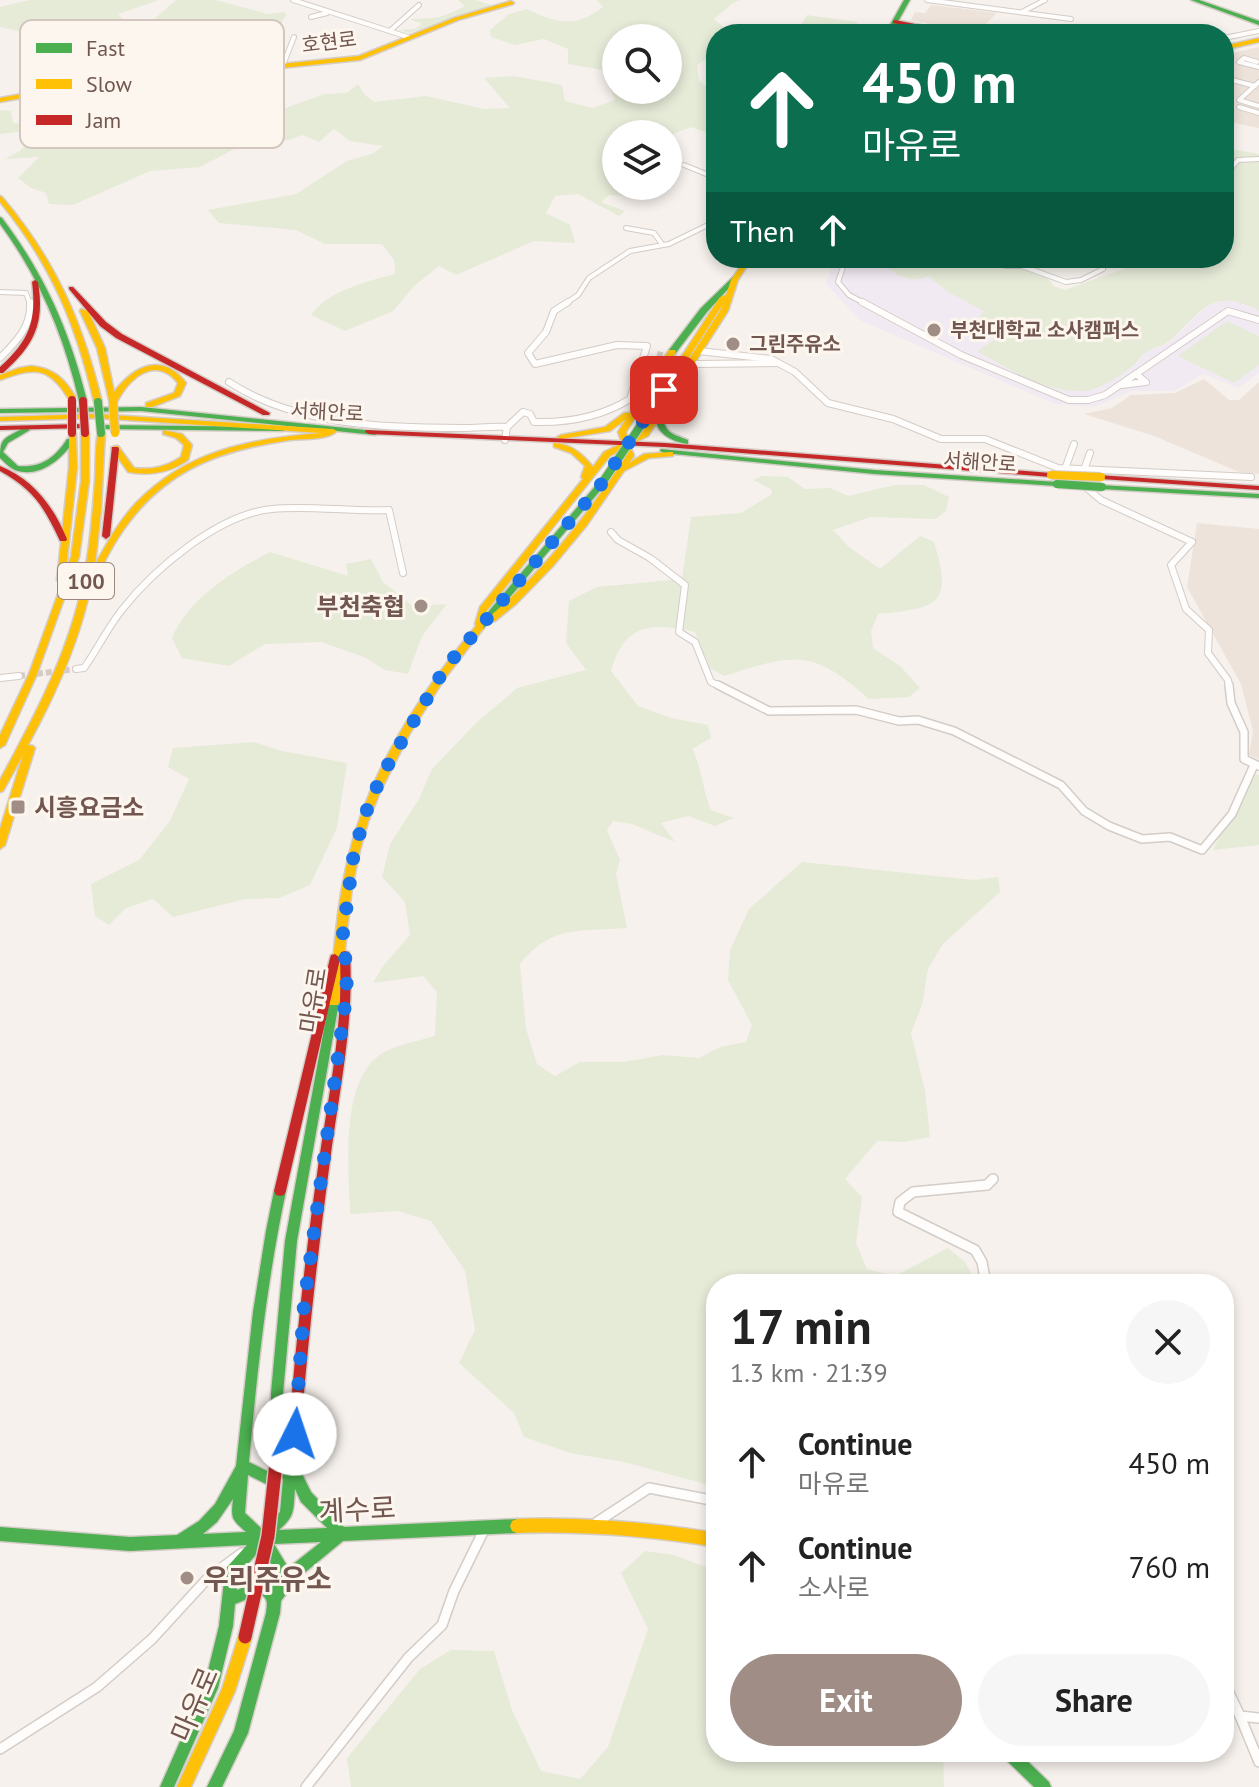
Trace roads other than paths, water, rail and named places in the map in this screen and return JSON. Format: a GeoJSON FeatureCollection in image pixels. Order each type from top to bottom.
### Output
{"type":"FeatureCollection","features":[{"type":"Feature","properties":{"kind":"main road"},"geometry":{"type":"LineString","coordinates":[[905,24],[895,22],[907,0]]}},
{"type":"Feature","properties":{"kind":"main road"},"geometry":{"type":"LineString","coordinates":[[1194,0],[1259,23]]}},
{"type":"Feature","properties":{"kind":"main road","name":"호현로"},"geometry":{"type":"LineString","coordinates":[[284,65],[360,58],[408,37],[511,3]]}},
{"type":"Feature","properties":{"kind":"main road"},"geometry":{"type":"LineString","coordinates":[[1234,46],[1259,40]]}},
{"type":"Feature","properties":{"kind":"main road","name":"호현로"},"geometry":{"type":"LineString","coordinates":[[0,100],[20,96]]}},
{"type":"Feature","properties":{"kind":"main road","name":"100"},"geometry":{"type":"LineString","coordinates":[[0,198],[31,233],[71,305],[90,359],[101,433],[96,522],[81,608],[38,721],[0,845]]}},
{"type":"Feature","properties":{"kind":"main road"},"geometry":{"type":"LineString","coordinates":[[0,220],[35,282],[61,349],[75,399],[73,468],[58,605]]}},
{"type":"Feature","properties":{"kind":"main road","name":"100"},"geometry":{"type":"LineString","coordinates":[[0,220],[20,242],[57,308],[68,338],[75,399],[85,433],[85,482],[75,557],[17,711],[0,745]]}},
{"type":"Feature","properties":{"kind":"main road"},"geometry":{"type":"LineString","coordinates":[[31,233],[55,256],[101,348],[113,402],[115,448],[108,529],[81,608]]}},
{"type":"Feature","properties":{"kind":"main road"},"geometry":{"type":"LineString","coordinates":[[654,413],[743,268]]}},
{"type":"Feature","properties":{"kind":"main road"},"geometry":{"type":"LineString","coordinates":[[478,629],[483,609],[607,454],[626,445],[654,413],[724,311],[738,275]]}},
{"type":"Feature","properties":{"kind":"main road"},"geometry":{"type":"LineString","coordinates":[[478,629],[509,607],[556,560],[630,456],[622,432],[636,407],[711,300],[738,275]]}},
{"type":"Feature","properties":{"kind":"main road"},"geometry":{"type":"LineString","coordinates":[[0,371],[25,348],[39,322],[41,309],[35,282]]}},
{"type":"Feature","properties":{"kind":"main road"},"geometry":{"type":"LineString","coordinates":[[71,288],[103,324],[119,336],[249,406],[325,427]]}},
{"type":"Feature","properties":{"kind":"main road"},"geometry":{"type":"LineString","coordinates":[[0,379],[22,369],[48,368],[63,377],[75,399]]}},
{"type":"Feature","properties":{"kind":"main road"},"geometry":{"type":"LineString","coordinates":[[113,402],[118,385],[135,372],[158,368],[173,372],[181,380],[182,387],[171,398],[150,405],[124,408]]}},
{"type":"Feature","properties":{"kind":"main road"},"geometry":{"type":"LineString","coordinates":[[0,400],[34,408]]}},
{"type":"Feature","properties":{"kind":"main road"},"geometry":{"type":"LineString","coordinates":[[527,440],[607,429],[636,407]]}},
{"type":"Feature","properties":{"kind":"main road"},"geometry":{"type":"LineString","coordinates":[[0,411],[124,408],[262,418],[375,433]]}},
{"type":"Feature","properties":{"kind":"main road"},"geometry":{"type":"LineString","coordinates":[[654,413],[666,435],[719,451]]}},
{"type":"Feature","properties":{"kind":"main road","name":"서해안로"},"geometry":{"type":"LineString","coordinates":[[0,419],[95,416],[626,445],[680,454],[874,472],[1187,487],[1259,498]]}},
{"type":"Feature","properties":{"kind":"main road"},"geometry":{"type":"LineString","coordinates":[[58,425],[18,433],[5,442],[0,452],[4,462],[20,468],[39,467],[62,456],[72,433]]}},
{"type":"Feature","properties":{"kind":"main road"},"geometry":{"type":"LineString","coordinates":[[0,428],[58,425],[308,429]]}},
{"type":"Feature","properties":{"kind":"main road"},"geometry":{"type":"LineString","coordinates":[[115,448],[131,470],[145,473],[170,469],[189,452],[188,445],[179,436],[130,428]]}},
{"type":"Feature","properties":{"kind":"main road"},"geometry":{"type":"LineString","coordinates":[[98,563],[119,522],[138,500],[179,471],[207,457],[268,439],[375,433]]}},
{"type":"Feature","properties":{"kind":"main road"},"geometry":{"type":"LineString","coordinates":[[527,440],[566,448],[587,461],[588,473],[572,498]]}},
{"type":"Feature","properties":{"kind":"main road","name":"마유로"},"geometry":{"type":"LineString","coordinates":[[184,1787],[228,1691],[245,1637],[268,1536],[277,1454],[277,1393],[291,1241],[334,1003],[354,852],[370,800],[445,668],[600,486],[626,445]]}},
{"type":"Feature","properties":{"kind":"main road","name":"서해안로"},"geometry":{"type":"LineString","coordinates":[[652,447],[665,445],[1054,480]]}},
{"type":"Feature","properties":{"kind":"main road"},"geometry":{"type":"LineString","coordinates":[[620,472],[647,456],[680,454]]}},
{"type":"Feature","properties":{"kind":"main road"},"geometry":{"type":"LineString","coordinates":[[0,468],[26,481],[40,493],[55,514],[64,543]]}},
{"type":"Feature","properties":{"kind":"main road"},"geometry":{"type":"LineString","coordinates":[[1187,487],[1256,483]]}},
{"type":"Feature","properties":{"kind":"main road","name":"100"},"geometry":{"type":"LineString","coordinates":[[0,733],[17,711]]}},
{"type":"Feature","properties":{"kind":"main road","name":"100"},"geometry":{"type":"LineString","coordinates":[[0,789],[38,721]]}},
{"type":"Feature","properties":{"kind":"main road"},"geometry":{"type":"LineString","coordinates":[[167,1787],[211,1688],[232,1572],[286,1515],[304,1305],[339,1059],[347,978],[343,933]]}},
{"type":"Feature","properties":{"kind":"main road"},"geometry":{"type":"LineString","coordinates":[[214,1787],[241,1733],[274,1601],[279,1564],[262,1538],[238,1516],[250,1380],[270,1234],[327,984],[343,933]]}},
{"type":"Feature","properties":{"kind":"main road"},"geometry":{"type":"LineString","coordinates":[[243,1465],[268,1479],[281,1474],[292,1463]]}},
{"type":"Feature","properties":{"kind":"main road"},"geometry":{"type":"LineString","coordinates":[[274,1601],[292,1574],[341,1534],[319,1514],[304,1494],[292,1463]]}},
{"type":"Feature","properties":{"kind":"main road"},"geometry":{"type":"LineString","coordinates":[[173,1542],[192,1536],[227,1503],[243,1465]]}},
{"type":"Feature","properties":{"kind":"main road","name":"계수로"},"geometry":{"type":"LineString","coordinates":[[0,1534],[130,1544],[485,1527],[593,1525],[656,1528],[706,1538]]}},
{"type":"Feature","properties":{"kind":"main road"},"geometry":{"type":"LineString","coordinates":[[229,1600],[252,1587],[264,1587],[270,1590],[274,1601]]}},
{"type":"Feature","properties":{"kind":"main road"},"geometry":{"type":"LineString","coordinates":[[1018,1762],[1044,1787]]}},
{"type":"Feature","properties":{"kind":"street"},"geometry":{"type":"LineString","coordinates":[[293,0],[408,37]]}},
{"type":"Feature","properties":{"kind":"street"},"geometry":{"type":"LineString","coordinates":[[927,0],[1071,19]]}},
{"type":"Feature","properties":{"kind":"street"},"geometry":{"type":"LineString","coordinates":[[969,6],[981,0]]}},
{"type":"Feature","properties":{"kind":"street"},"geometry":{"type":"LineString","coordinates":[[1020,13],[1045,0]]}},
{"type":"Feature","properties":{"kind":"street"},"geometry":{"type":"LineString","coordinates":[[391,30],[419,5]]}},
{"type":"Feature","properties":{"kind":"street"},"geometry":{"type":"LineString","coordinates":[[311,17],[327,13]]}},
{"type":"Feature","properties":{"kind":"street"},"geometry":{"type":"LineString","coordinates":[[1234,36],[1259,31]]}},
{"type":"Feature","properties":{"kind":"street"},"geometry":{"type":"LineString","coordinates":[[284,62],[294,37]]}},
{"type":"Feature","properties":{"kind":"street"},"geometry":{"type":"LineString","coordinates":[[1234,80],[1257,84]]}},
{"type":"Feature","properties":{"kind":"street"},"geometry":{"type":"LineString","coordinates":[[1257,84],[1239,100],[1259,106]]}},
{"type":"Feature","properties":{"kind":"street"},"geometry":{"type":"LineString","coordinates":[[1239,107],[1259,113]]}},
{"type":"Feature","properties":{"kind":"street"},"geometry":{"type":"LineString","coordinates":[[1234,162],[1259,159]]}},
{"type":"Feature","properties":{"kind":"street"},"geometry":{"type":"LineString","coordinates":[[684,165],[706,174]]}},
{"type":"Feature","properties":{"kind":"street"},"geometry":{"type":"LineString","coordinates":[[505,440],[507,427],[523,412],[530,414],[534,422],[557,423],[626,402],[647,346],[634,343],[606,347],[549,364],[535,364],[528,357],[546,332],[554,311],[578,295],[589,278],[630,251],[662,244],[706,225]]}},
{"type":"Feature","properties":{"kind":"street"},"geometry":{"type":"LineString","coordinates":[[626,228],[654,233],[662,244]]}},
{"type":"Feature","properties":{"kind":"street"},"geometry":{"type":"LineString","coordinates":[[842,268],[838,279],[843,291],[961,355],[1063,399],[1092,399],[1119,385],[1228,311],[1259,320]]}},
{"type":"Feature","properties":{"kind":"street"},"geometry":{"type":"LineString","coordinates":[[1028,268],[1066,282],[1081,280],[1103,269]]}},
{"type":"Feature","properties":{"kind":"street"},"geometry":{"type":"LineString","coordinates":[[0,292],[26,293],[32,306],[28,325],[0,358]]}},
{"type":"Feature","properties":{"kind":"street"},"geometry":{"type":"LineString","coordinates":[[646,351],[657,354]]}},
{"type":"Feature","properties":{"kind":"street"},"geometry":{"type":"LineString","coordinates":[[699,351],[737,353],[779,363],[795,372],[828,403],[878,414],[941,439],[985,439],[1065,469],[1256,483]]}},
{"type":"Feature","properties":{"kind":"street"},"geometry":{"type":"LineString","coordinates":[[697,364],[779,363]]}},
{"type":"Feature","properties":{"kind":"street"},"geometry":{"type":"LineString","coordinates":[[1119,385],[1145,383],[1145,379],[1136,374]]}},
{"type":"Feature","properties":{"kind":"street"},"geometry":{"type":"LineString","coordinates":[[229,382],[262,402],[332,419],[457,428],[507,427]]}},
{"type":"Feature","properties":{"kind":"street"},"geometry":{"type":"LineString","coordinates":[[1065,469],[1074,444]]}},
{"type":"Feature","properties":{"kind":"street"},"geometry":{"type":"LineString","coordinates":[[1084,470],[1090,453]]}},
{"type":"Feature","properties":{"kind":"street"},"geometry":{"type":"LineString","coordinates":[[611,532],[618,540],[658,563],[685,585],[686,597],[677,615],[679,632],[695,642],[711,682],[769,711],[856,710],[899,721],[934,724],[1061,785],[1084,811],[1109,826],[1142,839],[1170,837],[1202,850],[1232,814],[1256,766],[1244,759],[1244,732],[1231,703],[1228,680],[1208,653],[1209,629],[1182,601],[1180,585],[1171,565],[1192,542],[1101,500],[1065,469]]}},
{"type":"Feature","properties":{"kind":"street"},"geometry":{"type":"LineString","coordinates":[[76,669],[84,668],[124,606],[149,582],[211,531],[237,517],[269,509],[348,513],[389,510],[403,573]]}},
{"type":"Feature","properties":{"kind":"street"},"geometry":{"type":"LineString","coordinates":[[0,678],[19,676]]}},
{"type":"Feature","properties":{"kind":"street"},"geometry":{"type":"LineString","coordinates":[[984,1274],[975,1250],[898,1212],[900,1202],[913,1192],[987,1185],[993,1179]]}},
{"type":"Feature","properties":{"kind":"street"},"geometry":{"type":"LineString","coordinates":[[593,1525],[649,1488],[706,1499]]}},
{"type":"Feature","properties":{"kind":"street"},"geometry":{"type":"LineString","coordinates":[[306,1787],[408,1658],[442,1625],[454,1591],[485,1527]]}},
{"type":"Feature","properties":{"kind":"street"},"geometry":{"type":"LineString","coordinates":[[0,1749],[97,1687],[152,1639],[208,1578],[262,1538]]}},
{"type":"Feature","properties":{"kind":"street"},"geometry":{"type":"LineString","coordinates":[[1234,1703],[1259,1762]]}},
{"type":"Feature","properties":{"kind":"street"},"geometry":{"type":"LineString","coordinates":[[1240,1716],[1259,1718]]}},
{"type":"Feature","properties":{"kind":"tunnel"},"geometry":{"type":"LineString","coordinates":[[657,354],[687,361]]}},
{"type":"Feature","properties":{"kind":"tunnel"},"geometry":{"type":"LineString","coordinates":[[19,676],[76,669]]}},
{"type":"Feature","properties":{"kind":"place","name":"부천대학교 소사캠퍼스"},"geometry":{"type":"Point","coordinates":[934,330]}},
{"type":"Feature","properties":{"kind":"place","name":"그린주유소"},"geometry":{"type":"Point","coordinates":[733,344]}},
{"type":"Feature","properties":{"kind":"place","name":"부천축협"},"geometry":{"type":"Point","coordinates":[421,606]}},
{"type":"Feature","properties":{"kind":"place","name":"시흥요금소"},"geometry":{"type":"Point","coordinates":[18,807]}},
{"type":"Feature","properties":{"kind":"place","name":"우리주유소"},"geometry":{"type":"Point","coordinates":[187,1578]}}]}
